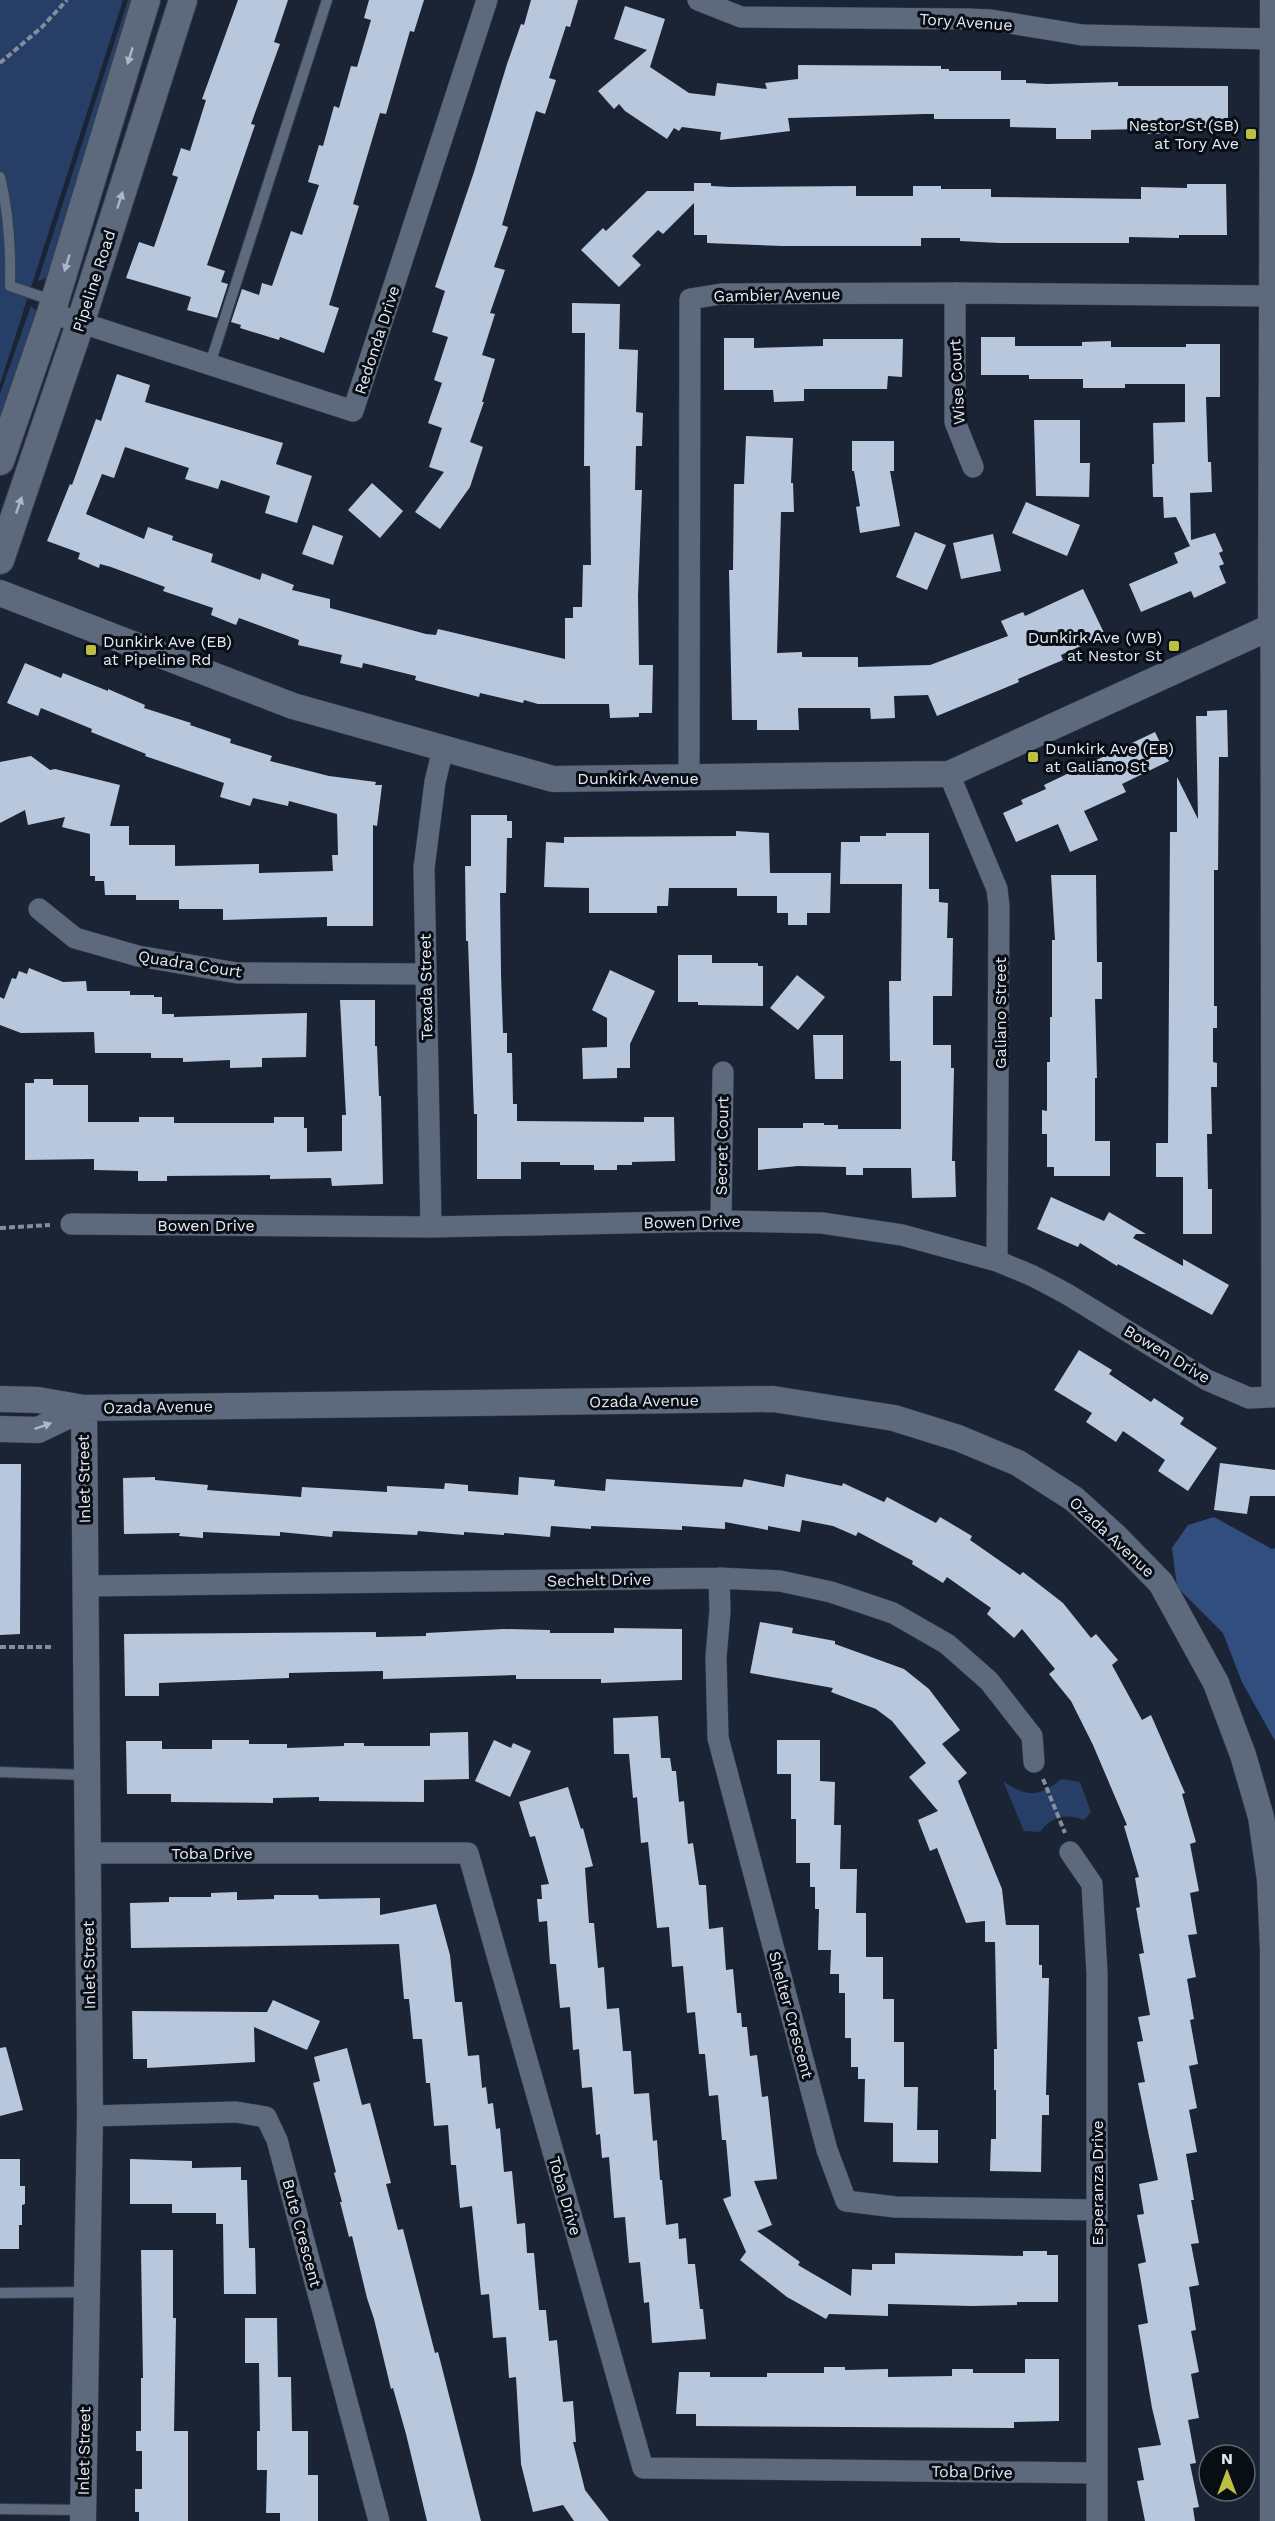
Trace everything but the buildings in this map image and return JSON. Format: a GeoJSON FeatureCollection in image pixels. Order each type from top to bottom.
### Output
{"type":"FeatureCollection","features":[{"type":"Feature","properties":{"kind":"main road","name":"Pipeline Road"},"geometry":{"type":"LineString","coordinates":[[0,461],[53,308],[147,0]]}},
{"type":"Feature","properties":{"kind":"main road","name":"Pipeline Road"},"geometry":{"type":"LineString","coordinates":[[0,560],[80,324],[183,0]]}},
{"type":"Feature","properties":{"kind":"street","name":"Redonda Drive"},"geometry":{"type":"LineString","coordinates":[[53,308],[80,324],[353,411],[487,0]]}},
{"type":"Feature","properties":{"kind":"street","name":"Tory Avenue"},"geometry":{"type":"LineString","coordinates":[[698,0],[741,17],[968,19],[991,20],[1082,35],[1273,39]]}},
{"type":"Feature","properties":{"kind":"street"},"geometry":{"type":"LineString","coordinates":[[1273,0],[1273,1231]]}},
{"type":"Feature","properties":{"kind":"street","name":"Gambier Avenue"},"geometry":{"type":"LineString","coordinates":[[689,778],[690,299],[721,294],[955,293],[1272,296]]}},
{"type":"Feature","properties":{"kind":"street","name":"Wise Court"},"geometry":{"type":"LineString","coordinates":[[955,293],[955,422],[973,467]]}},
{"type":"Feature","properties":{"kind":"street","name":"Dunkirk Avenue"},"geometry":{"type":"LineString","coordinates":[[0,592],[293,706],[553,778],[949,774],[1273,626]]}},
{"type":"Feature","properties":{"kind":"street","name":"Texada Street"},"geometry":{"type":"LineString","coordinates":[[431,1227],[424,868],[435,782],[443,748]]}},
{"type":"Feature","properties":{"kind":"street","name":"Galiano Street"},"geometry":{"type":"LineString","coordinates":[[949,774],[997,889],[999,906],[997,1261]]}},
{"type":"Feature","properties":{"kind":"street","name":"Quadra Court"},"geometry":{"type":"LineString","coordinates":[[39,909],[75,938],[138,956],[237,973],[425,974]]}},
{"type":"Feature","properties":{"kind":"street","name":"Secret Court"},"geometry":{"type":"LineString","coordinates":[[721,1221],[723,1072]]}},
{"type":"Feature","properties":{"kind":"street","name":"Bowen Drive"},"geometry":{"type":"LineString","coordinates":[[71,1224],[431,1227],[721,1221],[822,1223],[902,1235],[997,1261],[1067,1294],[1207,1380],[1249,1398],[1272,1397],[1273,1231]]}},
{"type":"Feature","properties":{"kind":"street","name":"Ozada Avenue"},"geometry":{"type":"LineString","coordinates":[[0,1399],[38,1400],[84,1408],[773,1399],[894,1418],[958,1438],[1018,1463],[1074,1498],[1161,1583],[1216,1683],[1244,1755],[1261,1816],[1270,1880],[1273,1950],[1273,2521]]}},
{"type":"Feature","properties":{"kind":"street","name":"Ozada Avenue"},"geometry":{"type":"LineString","coordinates":[[0,1429],[38,1430],[84,1408]]}},
{"type":"Feature","properties":{"kind":"street","name":"Inlet Street"},"geometry":{"type":"LineString","coordinates":[[83,2516],[90,2116],[84,1408]]}},
{"type":"Feature","properties":{"kind":"street","name":"Sechelt Drive"},"geometry":{"type":"LineString","coordinates":[[85,1586],[719,1578],[780,1581],[831,1592],[893,1613],[947,1644],[989,1681],[1032,1736],[1034,1762]]}},
{"type":"Feature","properties":{"kind":"street","name":"Shelter Crescent"},"geometry":{"type":"LineString","coordinates":[[719,1578],[720,1611],[716,1657],[718,1738],[827,2150],[846,2201],[895,2206],[1097,2210]]}},
{"type":"Feature","properties":{"kind":"street","name":"Esperanza Drive"},"geometry":{"type":"LineString","coordinates":[[1070,1852],[1092,1884],[1097,1973],[1097,2521]]}},
{"type":"Feature","properties":{"kind":"street","name":"Toba Drive"},"geometry":{"type":"LineString","coordinates":[[88,1854],[468,1854],[643,2468],[1096,2473]]}},
{"type":"Feature","properties":{"kind":"street","name":"Bute Crescent"},"geometry":{"type":"LineString","coordinates":[[90,2116],[236,2112],[266,2117],[277,2140],[379,2521]]}},
{"type":"Feature","properties":{"kind":"lane"},"geometry":{"type":"LineString","coordinates":[[210,364],[327,0]]}},
{"type":"Feature","properties":{"kind":"lane"},"geometry":{"type":"LineString","coordinates":[[0,177],[7,205],[11,246],[5,286],[53,308]]}},
{"type":"Feature","properties":{"kind":"lane"},"geometry":{"type":"LineString","coordinates":[[0,1772],[87,1774]]}},
{"type":"Feature","properties":{"kind":"lane"},"geometry":{"type":"LineString","coordinates":[[0,2293],[86,2292]]}},
{"type":"Feature","properties":{"kind":"lane"},"geometry":{"type":"LineString","coordinates":[[0,2509],[83,2516]]}},
{"type":"Feature","properties":{"kind":"path"},"geometry":{"type":"LineString","coordinates":[[0,63],[42,27],[67,0]]}},
{"type":"Feature","properties":{"kind":"path"},"geometry":{"type":"LineString","coordinates":[[0,1228],[71,1224]]}},
{"type":"Feature","properties":{"kind":"path"},"geometry":{"type":"LineString","coordinates":[[0,1647],[54,1647]]}},
{"type":"Feature","properties":{"kind":"path"},"geometry":{"type":"LineString","coordinates":[[1034,1762],[1060,1817],[1070,1852]]}},
{"type":"Feature","properties":{"kind":"shaded area"},"geometry":{"type":"Polygon","coordinates":[[[0,0],[123,0],[0,384],[0,0]]]}},
{"type":"Feature","properties":{"kind":"shaded area"},"geometry":{"type":"Polygon","coordinates":[[[128,0],[135,0],[49,277],[38,281],[128,0]]]}},
{"type":"Feature","properties":{"kind":"shaded area"},"geometry":{"type":"Polygon","coordinates":[[[31,306],[40,314],[0,432],[0,394],[31,306]]]}},
{"type":"Feature","properties":{"kind":"shaded area"},"geometry":{"type":"Polygon","coordinates":[[[1214,1517],[1272,1549],[1275,1548],[1275,1741],[1242,1682],[1223,1633],[1177,1587],[1172,1548],[1188,1525],[1214,1517]]]}},
{"type":"Feature","properties":{"kind":"shaded area"},"geometry":{"type":"Polygon","coordinates":[[[1061,1779],[1080,1782],[1091,1812],[1084,1820],[1060,1817],[1049,1822],[1040,1832],[1024,1831],[1003,1781],[1026,1793],[1033,1793],[1046,1789],[1061,1779]]]}},
{"type":"Feature","properties":{"kind":"place","name":"Nestor St (SB) at Tory Ave"},"geometry":{"type":"Point","coordinates":[1251,134]}},
{"type":"Feature","properties":{"kind":"place","name":"Dunkirk Ave (WB) at Nestor St"},"geometry":{"type":"Point","coordinates":[1174,646]}},
{"type":"Feature","properties":{"kind":"place","name":"Dunkirk Ave (EB) at Pipeline Rd"},"geometry":{"type":"Point","coordinates":[91,650]}},
{"type":"Feature","properties":{"kind":"place","name":"Dunkirk Ave (EB) at Galiano St"},"geometry":{"type":"Point","coordinates":[1033,757]}}]}
